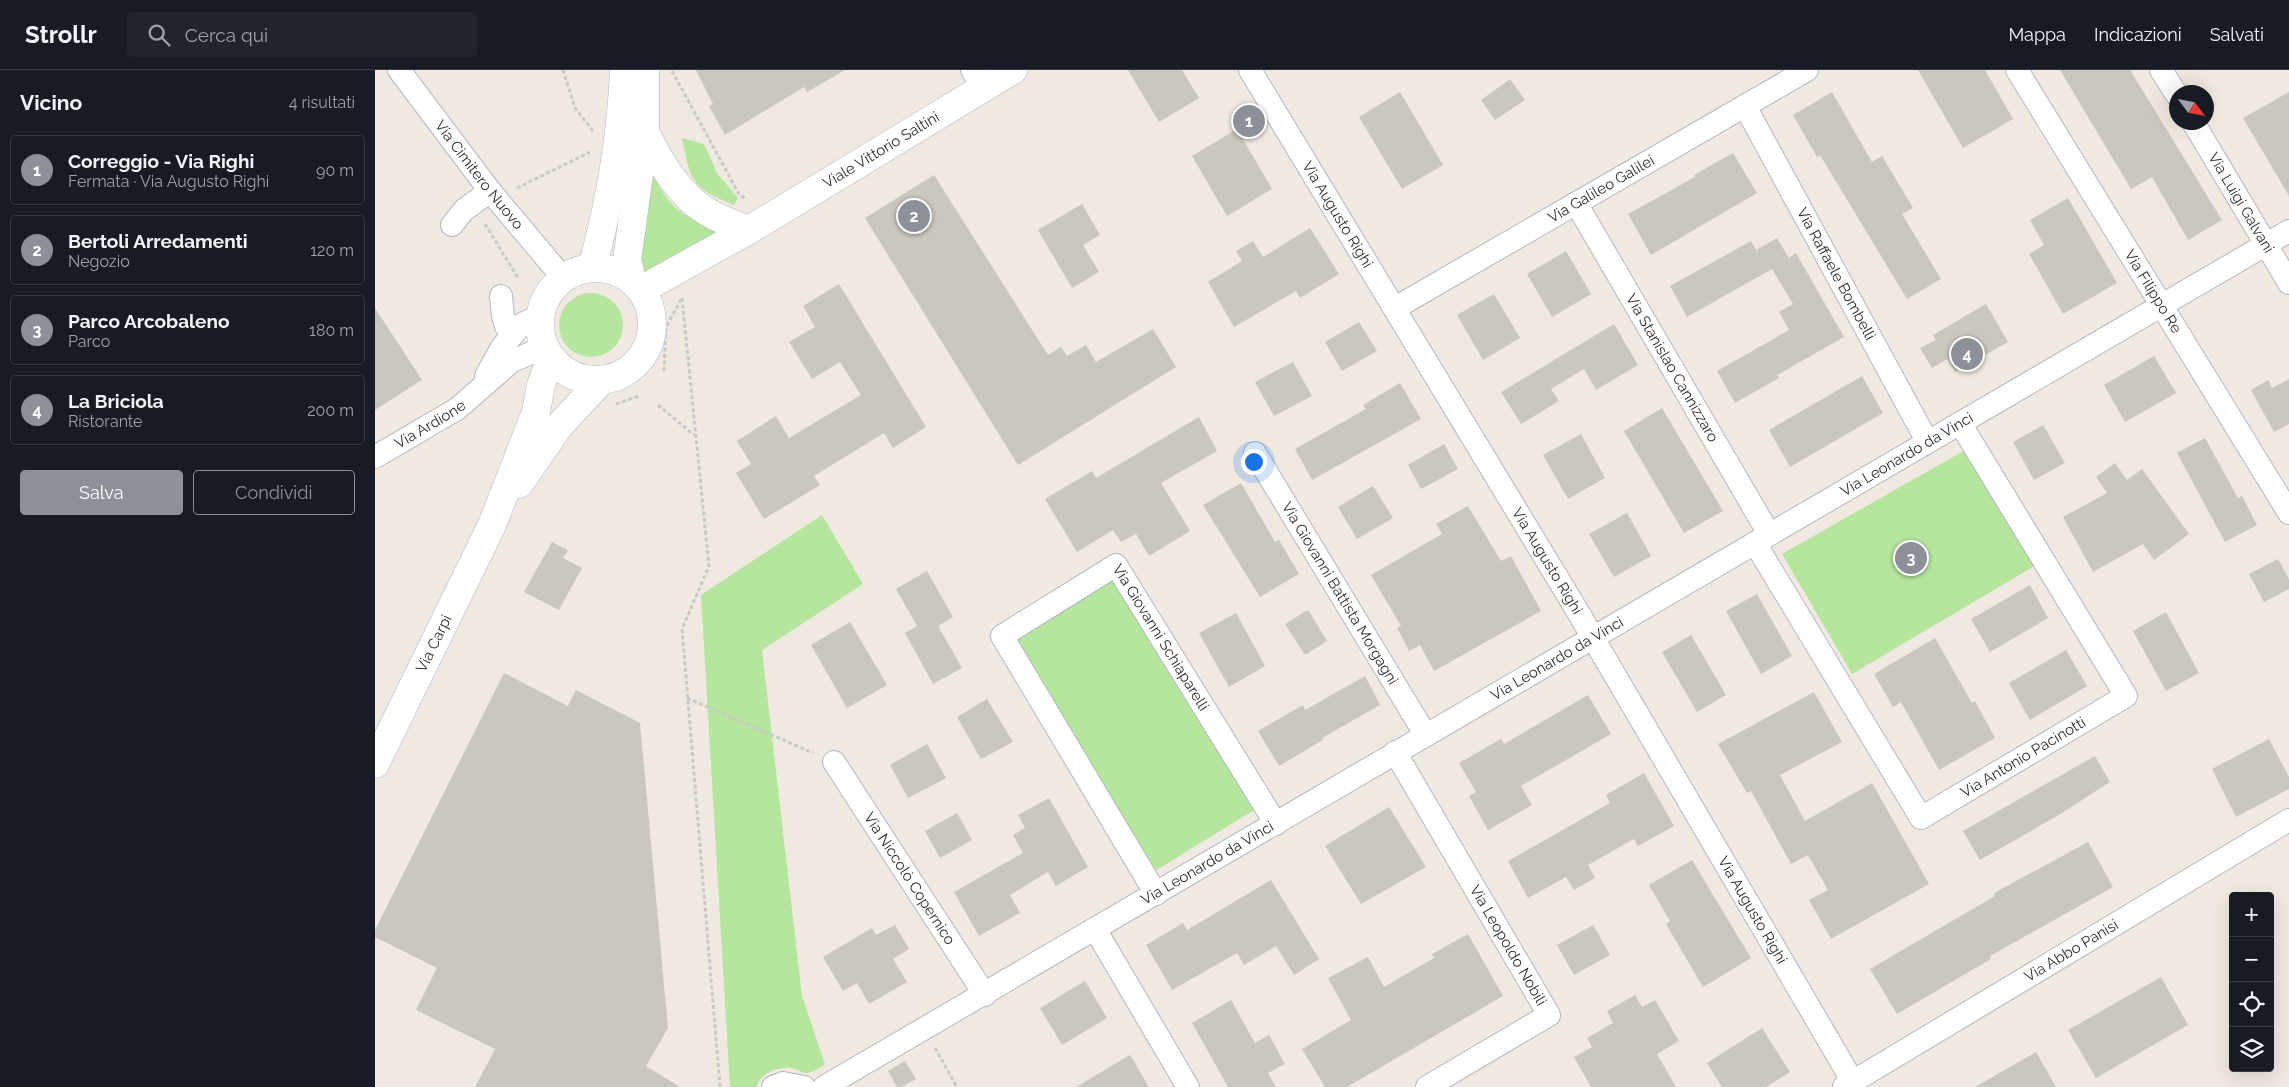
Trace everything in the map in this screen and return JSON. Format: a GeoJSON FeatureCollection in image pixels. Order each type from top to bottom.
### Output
{"type":"FeatureCollection","features":[{"type":"Feature","properties":{"kind":"main road"},"geometry":{"type":"LineString","coordinates":[[592,268],[603,228],[618,148],[624,70]]}},
{"type":"Feature","properties":{"kind":"main road"},"geometry":{"type":"LineString","coordinates":[[637,286],[610,269],[592,268],[574,272],[563,278],[547,297],[541,316],[540,332],[548,352],[563,370],[576,377],[602,380],[625,372],[641,358],[649,345],[653,323],[648,302],[637,286],[627,260],[645,132],[645,70]]}},
{"type":"Feature","properties":{"kind":"main road","name":"Viale Vittorio Saltini"},"geometry":{"type":"LineString","coordinates":[[653,323],[672,292],[759,223],[978,79],[1013,70]]}},
{"type":"Feature","properties":{"kind":"main road"},"geometry":{"type":"LineString","coordinates":[[645,132],[660,161],[679,188],[711,214],[759,223]]}},
{"type":"Feature","properties":{"kind":"main road","name":"Viale Vittorio Saltini"},"geometry":{"type":"LineString","coordinates":[[637,286],[759,223]]}},
{"type":"Feature","properties":{"kind":"main road","name":"Via Carpi"},"geometry":{"type":"LineString","coordinates":[[375,764],[492,525],[536,412],[548,352]]}},
{"type":"Feature","properties":{"kind":"main road","name":"Via Carpi"},"geometry":{"type":"LineString","coordinates":[[492,525],[559,426],[602,380]]}},
{"type":"Feature","properties":{"kind":"street","name":"Via Cimitero Nuovo"},"geometry":{"type":"LineString","coordinates":[[399,70],[493,195],[563,278]]}},
{"type":"Feature","properties":{"kind":"street","name":"Via Augusto Righi"},"geometry":{"type":"LineString","coordinates":[[1250,70],[1593,638],[1849,1084]]}},
{"type":"Feature","properties":{"kind":"street","name":"Via Galileo Galilei"},"geometry":{"type":"LineString","coordinates":[[1395,308],[1807,70]]}},
{"type":"Feature","properties":{"kind":"street","name":"Via Filippo Re"},"geometry":{"type":"LineString","coordinates":[[2017,70],[2289,513]]}},
{"type":"Feature","properties":{"kind":"street"},"geometry":{"type":"LineString","coordinates":[[2161,70],[2171,85]]}},
{"type":"Feature","properties":{"kind":"street","name":"Via Raffaele Bombelli"},"geometry":{"type":"LineString","coordinates":[[1745,106],[1927,442]]}},
{"type":"Feature","properties":{"kind":"street","name":"Via Luigi Galvani"},"geometry":{"type":"LineString","coordinates":[[2198,130],[2289,283]]}},
{"type":"Feature","properties":{"kind":"street"},"geometry":{"type":"LineString","coordinates":[[452,224],[464,210],[493,195]]}},
{"type":"Feature","properties":{"kind":"street","name":"Via Stanislao Cannizzaro"},"geometry":{"type":"LineString","coordinates":[[1576,203],[1762,538]]}},
{"type":"Feature","properties":{"kind":"street","name":"Via Leonardo da Vinci"},"geometry":{"type":"LineString","coordinates":[[830,1086],[1276,824],[1425,734],[1593,638],[2289,231]]}},
{"type":"Feature","properties":{"kind":"street"},"geometry":{"type":"LineString","coordinates":[[501,296],[503,316],[507,326],[516,331]]}},
{"type":"Feature","properties":{"kind":"street","name":"Via Ardione"},"geometry":{"type":"LineString","coordinates":[[481,386],[502,346],[522,324],[541,316]]}},
{"type":"Feature","properties":{"kind":"street","name":"Via Ardione"},"geometry":{"type":"LineString","coordinates":[[375,457],[457,409],[512,360],[548,352]]}},
{"type":"Feature","properties":{"kind":"street","name":"Via Antonio Pacinotti"},"geometry":{"type":"LineString","coordinates":[[1762,538],[1921,818],[2126,696],[1960,423]]}},
{"type":"Feature","properties":{"kind":"street","name":"Via Giovanni Battista Morgagni"},"geometry":{"type":"LineString","coordinates":[[1255,453],[1425,734]]}},
{"type":"Feature","properties":{"kind":"street","name":"Via Giovanni Schiaparelli"},"geometry":{"type":"LineString","coordinates":[[1156,894],[1002,636],[1116,565],[1276,824]]}},
{"type":"Feature","properties":{"kind":"street","name":"Via Leopoldo Nobili"},"geometry":{"type":"LineString","coordinates":[[1395,752],[1549,1015],[1427,1087]]}},
{"type":"Feature","properties":{"kind":"street","name":"Via Niccolò Copernico"},"geometry":{"type":"LineString","coordinates":[[834,762],[985,995]]}},
{"type":"Feature","properties":{"kind":"street","name":"Via Abbo Panisi"},"geometry":{"type":"LineString","coordinates":[[1849,1084],[2289,820]]}},
{"type":"Feature","properties":{"kind":"street"},"geometry":{"type":"LineString","coordinates":[[1095,929],[1188,1087]]}},
{"type":"Feature","properties":{"kind":"street"},"geometry":{"type":"LineString","coordinates":[[773,1087],[783,1083],[804,1087]]}},
{"type":"Feature","properties":{"kind":"path"},"geometry":{"type":"LineString","coordinates":[[563,70],[575,108],[599,138]]}},
{"type":"Feature","properties":{"kind":"path"},"geometry":{"type":"LineString","coordinates":[[672,70],[739,194],[750,202],[760,202],[759,223]]}},
{"type":"Feature","properties":{"kind":"path"},"geometry":{"type":"LineString","coordinates":[[518,279],[485,225],[493,195],[596,149]]}},
{"type":"Feature","properties":{"kind":"path"},"geometry":{"type":"LineString","coordinates":[[664,371],[666,327],[682,298],[709,566],[683,629],[687,698],[720,1087]]}},
{"type":"Feature","properties":{"kind":"path"},"geometry":{"type":"LineString","coordinates":[[658,405],[695,435]]}},
{"type":"Feature","properties":{"kind":"path"},"geometry":{"type":"LineString","coordinates":[[687,698],[834,762]]}},
{"type":"Feature","properties":{"kind":"path"},"geometry":{"type":"LineString","coordinates":[[934,1047],[957,1087]]}},
{"type":"Feature","properties":{"kind":"green space"},"geometry":{"type":"Polygon","coordinates":[[[682,138],[704,144],[717,173],[738,198],[734,205],[709,193],[695,181],[691,174],[682,138]]]}},
{"type":"Feature","properties":{"kind":"green space"},"geometry":{"type":"Polygon","coordinates":[[[651,170],[664,194],[679,210],[697,221],[724,229],[646,272],[643,270],[638,256],[651,170]]]}},
{"type":"Feature","properties":{"kind":"green space"},"geometry":{"type":"Polygon","coordinates":[[[591,293],[609,299],[617,307],[623,325],[617,343],[609,351],[591,357],[573,351],[565,343],[559,325],[565,307],[573,299],[591,293]]]}},
{"type":"Feature","properties":{"kind":"green space"},"geometry":{"type":"Polygon","coordinates":[[[1974,445],[2041,562],[1852,674],[1782,554],[1974,445]]]}},
{"type":"Feature","properties":{"kind":"green space"},"geometry":{"type":"Polygon","coordinates":[[[822,515],[863,584],[762,650],[802,996],[825,1064],[807,1073],[792,1068],[775,1069],[766,1074],[756,1087],[730,1087],[701,595],[822,515]]]}},
{"type":"Feature","properties":{"kind":"green space"},"geometry":{"type":"Polygon","coordinates":[[[1113,580],[1254,810],[1155,871],[1014,641],[1113,580]]]}},
{"type":"Feature","properties":{"kind":"building"},"geometry":{"type":"Polygon","coordinates":[[[696,70],[845,70],[807,92],[804,87],[725,135],[709,106],[713,104],[696,70]]]}},
{"type":"Feature","properties":{"kind":"building"},"geometry":{"type":"Polygon","coordinates":[[[1128,70],[1182,70],[1199,98],[1159,122],[1128,70]]]}},
{"type":"Feature","properties":{"kind":"building"},"geometry":{"type":"Polygon","coordinates":[[[1918,70],[1985,70],[2013,119],[1963,148],[1918,70]]]}},
{"type":"Feature","properties":{"kind":"building"},"geometry":{"type":"Polygon","coordinates":[[[2060,70],[2130,70],[2222,220],[2188,240],[2152,177],[2131,189],[2060,70]]]}},
{"type":"Feature","properties":{"kind":"building"},"geometry":{"type":"Polygon","coordinates":[[[1510,79],[1525,100],[1495,120],[1481,100],[1510,79]]]}},
{"type":"Feature","properties":{"kind":"building"},"geometry":{"type":"Polygon","coordinates":[[[1400,92],[1443,165],[1402,189],[1359,117],[1400,92]]]}},
{"type":"Feature","properties":{"kind":"building"},"geometry":{"type":"Polygon","coordinates":[[[1832,92],[1872,162],[1882,156],[1913,208],[1902,214],[1941,279],[1907,299],[1820,155],[1817,157],[1793,115],[1832,92]]]}},
{"type":"Feature","properties":{"kind":"building"},"geometry":{"type":"Polygon","coordinates":[[[2289,92],[2289,196],[2243,118],[2289,92]]]}},
{"type":"Feature","properties":{"kind":"building"},"geometry":{"type":"Polygon","coordinates":[[[1237,129],[1272,189],[1227,216],[1192,156],[1237,129]]]}},
{"type":"Feature","properties":{"kind":"building"},"geometry":{"type":"Polygon","coordinates":[[[1733,153],[1757,193],[1651,255],[1628,214],[1695,177],[1694,175],[1733,153]]]}},
{"type":"Feature","properties":{"kind":"building"},"geometry":{"type":"Polygon","coordinates":[[[934,175],[1048,355],[1061,347],[1067,356],[1086,345],[1096,362],[1153,329],[1176,367],[1018,465],[865,218],[934,175]]]}},
{"type":"Feature","properties":{"kind":"building"},"geometry":{"type":"Polygon","coordinates":[[[2068,198],[2117,283],[2063,314],[2029,254],[2044,245],[2030,220],[2068,198]]]}},
{"type":"Feature","properties":{"kind":"building"},"geometry":{"type":"Polygon","coordinates":[[[1082,204],[1100,235],[1083,245],[1099,272],[1072,288],[1038,230],[1082,204]]]}},
{"type":"Feature","properties":{"kind":"building"},"geometry":{"type":"Polygon","coordinates":[[[1310,228],[1339,274],[1300,298],[1296,291],[1234,327],[1208,282],[1242,261],[1236,251],[1253,241],[1263,257],[1310,228]]]}},
{"type":"Feature","properties":{"kind":"building"},"geometry":{"type":"Polygon","coordinates":[[[1777,238],[1789,258],[1796,253],[1844,337],[1777,375],[1779,378],[1735,403],[1717,371],[1789,330],[1779,312],[1793,304],[1772,269],[1687,317],[1670,286],[1751,241],[1756,250],[1777,238]]]}},
{"type":"Feature","properties":{"kind":"building"},"geometry":{"type":"Polygon","coordinates":[[[1566,251],[1591,294],[1552,317],[1527,274],[1566,251]]]}},
{"type":"Feature","properties":{"kind":"building"},"geometry":{"type":"Polygon","coordinates":[[[839,284],[926,427],[893,448],[884,433],[814,476],[820,485],[764,519],[736,473],[751,464],[737,441],[776,416],[789,438],[861,395],[840,362],[812,379],[789,342],[815,327],[803,306],[839,284]]]}},
{"type":"Feature","properties":{"kind":"building"},"geometry":{"type":"Polygon","coordinates":[[[1494,294],[1520,338],[1483,360],[1457,315],[1494,294]]]}},
{"type":"Feature","properties":{"kind":"building"},"geometry":{"type":"Polygon","coordinates":[[[1986,304],[2008,342],[1955,372],[1947,359],[1932,368],[1920,348],[1936,340],[1933,335],[1986,304]]]}},
{"type":"Feature","properties":{"kind":"building"},"geometry":{"type":"Polygon","coordinates":[[[375,308],[422,380],[375,410],[375,308]]]}},
{"type":"Feature","properties":{"kind":"building"},"geometry":{"type":"Polygon","coordinates":[[[1359,322],[1377,351],[1342,371],[1325,342],[1359,322]]]}},
{"type":"Feature","properties":{"kind":"building"},"geometry":{"type":"Polygon","coordinates":[[[1614,324],[1638,365],[1596,390],[1584,369],[1551,389],[1559,401],[1521,424],[1501,392],[1614,324]]]}},
{"type":"Feature","properties":{"kind":"building"},"geometry":{"type":"Polygon","coordinates":[[[2154,356],[2176,393],[2125,422],[2104,385],[2154,356]]]}},
{"type":"Feature","properties":{"kind":"building"},"geometry":{"type":"Polygon","coordinates":[[[1293,362],[1312,396],[1274,416],[1255,382],[1293,362]]]}},
{"type":"Feature","properties":{"kind":"building"},"geometry":{"type":"Polygon","coordinates":[[[1862,376],[1883,413],[1790,467],[1769,430],[1862,376]]]}},
{"type":"Feature","properties":{"kind":"building"},"geometry":{"type":"Polygon","coordinates":[[[2289,379],[2289,424],[2274,432],[2251,390],[2268,380],[2272,388],[2289,379]]]}},
{"type":"Feature","properties":{"kind":"building"},"geometry":{"type":"Polygon","coordinates":[[[1400,383],[1421,419],[1312,480],[1295,449],[1366,409],[1363,405],[1400,383]]]}},
{"type":"Feature","properties":{"kind":"building"},"geometry":{"type":"Polygon","coordinates":[[[1662,408],[1723,511],[1684,533],[1624,431],[1662,408]]]}},
{"type":"Feature","properties":{"kind":"building"},"geometry":{"type":"Polygon","coordinates":[[[1199,417],[1217,451],[1161,483],[1190,531],[1149,556],[1136,534],[1121,542],[1113,530],[1077,552],[1045,499],[1092,471],[1096,478],[1199,417]]]}},
{"type":"Feature","properties":{"kind":"building"},"geometry":{"type":"Polygon","coordinates":[[[2043,425],[2065,463],[2034,480],[2013,442],[2043,425]]]}},
{"type":"Feature","properties":{"kind":"building"},"geometry":{"type":"Polygon","coordinates":[[[1581,434],[1605,478],[1568,499],[1543,455],[1581,434]]]}},
{"type":"Feature","properties":{"kind":"building"},"geometry":{"type":"Polygon","coordinates":[[[2205,438],[2238,498],[2242,496],[2257,525],[2225,542],[2177,453],[2205,438]]]}},
{"type":"Feature","properties":{"kind":"building"},"geometry":{"type":"Polygon","coordinates":[[[1444,444],[1458,469],[1421,489],[1408,465],[1444,444]]]}},
{"type":"Feature","properties":{"kind":"building"},"geometry":{"type":"Polygon","coordinates":[[[2115,463],[2127,480],[2142,469],[2189,534],[2154,560],[2143,544],[2093,572],[2063,517],[2107,493],[2096,477],[2115,463]]]}},
{"type":"Feature","properties":{"kind":"building"},"geometry":{"type":"Polygon","coordinates":[[[1241,483],[1275,542],[1279,540],[1299,574],[1260,597],[1203,505],[1241,483]]]}},
{"type":"Feature","properties":{"kind":"building"},"geometry":{"type":"Polygon","coordinates":[[[1373,486],[1393,518],[1357,539],[1338,507],[1373,486]]]}},
{"type":"Feature","properties":{"kind":"building"},"geometry":{"type":"Polygon","coordinates":[[[1468,506],[1501,561],[1511,556],[1541,611],[1434,671],[1420,645],[1409,651],[1397,628],[1401,626],[1371,575],[1442,534],[1436,524],[1468,506]]]}},
{"type":"Feature","properties":{"kind":"building"},"geometry":{"type":"Polygon","coordinates":[[[1627,513],[1651,556],[1614,577],[1589,534],[1627,513]]]}},
{"type":"Feature","properties":{"kind":"building"},"geometry":{"type":"Polygon","coordinates":[[[552,542],[568,550],[563,558],[582,568],[559,610],[524,592],[552,542]]]}},
{"type":"Feature","properties":{"kind":"building"},"geometry":{"type":"Polygon","coordinates":[[[2278,559],[2289,579],[2289,589],[2264,602],[2249,574],[2278,559]]]}},
{"type":"Feature","properties":{"kind":"building"},"geometry":{"type":"Polygon","coordinates":[[[927,571],[953,617],[938,626],[962,668],[933,684],[905,633],[917,626],[896,589],[927,571]]]}},
{"type":"Feature","properties":{"kind":"building"},"geometry":{"type":"Polygon","coordinates":[[[2030,585],[2048,618],[1990,652],[1971,619],[2030,585]]]}},
{"type":"Feature","properties":{"kind":"building"},"geometry":{"type":"Polygon","coordinates":[[[1757,594],[1792,656],[1761,674],[1726,611],[1757,594]]]}},
{"type":"Feature","properties":{"kind":"building"},"geometry":{"type":"Polygon","coordinates":[[[1309,611],[1327,641],[1305,655],[1285,624],[1309,611]]]}},
{"type":"Feature","properties":{"kind":"building"},"geometry":{"type":"Polygon","coordinates":[[[2166,612],[2199,673],[2166,691],[2133,631],[2166,612]]]}},
{"type":"Feature","properties":{"kind":"building"},"geometry":{"type":"Polygon","coordinates":[[[1236,613],[1265,666],[1229,687],[1199,633],[1236,613]]]}},
{"type":"Feature","properties":{"kind":"building"},"geometry":{"type":"Polygon","coordinates":[[[850,622],[887,685],[847,708],[811,645],[850,622]]]}},
{"type":"Feature","properties":{"kind":"building"},"geometry":{"type":"Polygon","coordinates":[[[1691,635],[1726,695],[1697,712],[1662,652],[1691,635]]]}},
{"type":"Feature","properties":{"kind":"building"},"geometry":{"type":"Polygon","coordinates":[[[1935,638],[1972,703],[1975,701],[1995,738],[1939,770],[1901,702],[1893,707],[1874,674],[1935,638]]]}},
{"type":"Feature","properties":{"kind":"building"},"geometry":{"type":"Polygon","coordinates":[[[2066,650],[2087,686],[2030,720],[2009,683],[2066,650]]]}},
{"type":"Feature","properties":{"kind":"building"},"geometry":{"type":"Polygon","coordinates":[[[504,673],[568,706],[576,690],[640,723],[668,1028],[646,1066],[680,1087],[475,1087],[495,1049],[416,1010],[437,968],[375,937],[375,930],[504,673]]]}},
{"type":"Feature","properties":{"kind":"building"},"geometry":{"type":"Polygon","coordinates":[[[1365,676],[1380,705],[1322,738],[1323,740],[1279,766],[1258,731],[1303,705],[1305,710],[1365,676]]]}},
{"type":"Feature","properties":{"kind":"building"},"geometry":{"type":"Polygon","coordinates":[[[1814,692],[1842,742],[1780,775],[1805,821],[1872,783],[1929,884],[1831,939],[1809,900],[1828,890],[1808,855],[1791,864],[1751,791],[1747,793],[1718,744],[1814,692]]]}},
{"type":"Feature","properties":{"kind":"building"},"geometry":{"type":"Polygon","coordinates":[[[1588,695],[1611,734],[1521,786],[1532,805],[1488,830],[1469,796],[1476,792],[1459,763],[1501,739],[1504,744],[1588,695]]]}},
{"type":"Feature","properties":{"kind":"building"},"geometry":{"type":"Polygon","coordinates":[[[987,699],[1013,742],[981,759],[957,717],[987,699]]]}},
{"type":"Feature","properties":{"kind":"building"},"geometry":{"type":"Polygon","coordinates":[[[2269,739],[2289,777],[2289,789],[2236,817],[2212,769],[2269,739]]]}},
{"type":"Feature","properties":{"kind":"building"},"geometry":{"type":"Polygon","coordinates":[[[927,744],[946,778],[908,798],[890,765],[927,744]]]}},
{"type":"Feature","properties":{"kind":"building"},"geometry":{"type":"Polygon","coordinates":[[[2095,756],[2110,782],[2057,816],[1980,860],[1963,831],[2095,756]]]}},
{"type":"Feature","properties":{"kind":"building"},"geometry":{"type":"Polygon","coordinates":[[[1644,773],[1674,826],[1638,846],[1634,839],[1588,865],[1595,878],[1574,890],[1566,877],[1528,898],[1508,861],[1610,803],[1606,795],[1644,773]]]}},
{"type":"Feature","properties":{"kind":"building"},"geometry":{"type":"Polygon","coordinates":[[[1049,798],[1088,867],[1056,886],[1048,872],[1010,895],[1020,913],[979,936],[954,892],[1023,853],[1013,835],[1025,828],[1018,815],[1049,798]]]}},
{"type":"Feature","properties":{"kind":"building"},"geometry":{"type":"Polygon","coordinates":[[[1389,807],[1426,867],[1361,904],[1325,846],[1389,807]]]}},
{"type":"Feature","properties":{"kind":"building"},"geometry":{"type":"Polygon","coordinates":[[[957,813],[972,840],[940,858],[925,831],[957,813]]]}},
{"type":"Feature","properties":{"kind":"building"},"geometry":{"type":"Polygon","coordinates":[[[2088,842],[2113,887],[1990,956],[1991,959],[1897,1014],[1870,969],[1995,896],[1994,893],[2088,842]]]}},
{"type":"Feature","properties":{"kind":"building"},"geometry":{"type":"Polygon","coordinates":[[[1692,860],[1751,958],[1703,987],[1666,924],[1670,921],[1649,885],[1692,860]]]}},
{"type":"Feature","properties":{"kind":"building"},"geometry":{"type":"Polygon","coordinates":[[[1271,880],[1319,959],[1294,975],[1276,946],[1244,965],[1237,953],[1172,990],[1146,945],[1183,923],[1187,930],[1271,880]]]}},
{"type":"Feature","properties":{"kind":"building"},"geometry":{"type":"Polygon","coordinates":[[[895,925],[909,949],[893,959],[907,982],[869,1004],[857,983],[843,991],[823,957],[872,928],[876,935],[895,925]]]}},
{"type":"Feature","properties":{"kind":"building"},"geometry":{"type":"Polygon","coordinates":[[[1593,925],[1610,955],[1574,975],[1557,945],[1593,925]]]}},
{"type":"Feature","properties":{"kind":"building"},"geometry":{"type":"Polygon","coordinates":[[[1468,934],[1503,996],[1347,1087],[1325,1087],[1302,1049],[1351,1020],[1328,978],[1368,957],[1384,987],[1434,958],[1432,954],[1468,934]]]}},
{"type":"Feature","properties":{"kind":"building"},"geometry":{"type":"Polygon","coordinates":[[[2161,977],[2188,1025],[2096,1078],[2068,1030],[2161,977]]]}},
{"type":"Feature","properties":{"kind":"building"},"geometry":{"type":"Polygon","coordinates":[[[1085,981],[1107,1018],[1062,1045],[1040,1008],[1085,981]]]}},
{"type":"Feature","properties":{"kind":"building"},"geometry":{"type":"Polygon","coordinates":[[[1635,995],[1642,1007],[1655,1000],[1679,1041],[1657,1054],[1676,1087],[1591,1087],[1574,1057],[1592,1047],[1587,1038],[1613,1023],[1607,1011],[1635,995]]]}},
{"type":"Feature","properties":{"kind":"building"},"geometry":{"type":"Polygon","coordinates":[[[1231,1000],[1255,1043],[1269,1035],[1285,1064],[1268,1073],[1276,1087],[1228,1087],[1192,1023],[1231,1000]]]}},
{"type":"Feature","properties":{"kind":"building"},"geometry":{"type":"Polygon","coordinates":[[[1762,1028],[1790,1072],[1766,1087],[1722,1087],[1707,1063],[1762,1028]]]}},
{"type":"Feature","properties":{"kind":"building"},"geometry":{"type":"Polygon","coordinates":[[[2036,1052],[2056,1087],[1975,1087],[2036,1052]]]}},
{"type":"Feature","properties":{"kind":"building"},"geometry":{"type":"Polygon","coordinates":[[[1130,1055],[1149,1087],[1076,1087],[1130,1055]]]}},
{"type":"Feature","properties":{"kind":"building"},"geometry":{"type":"Polygon","coordinates":[[[905,1061],[916,1079],[901,1087],[897,1087],[888,1071],[905,1061]]]}},
{"type":"Feature","properties":{"kind":"place","name":"Correggio - Via Righi"},"geometry":{"type":"Point","coordinates":[1249,121]}},
{"type":"Feature","properties":{"kind":"place","name":"Bertoli Arredamenti"},"geometry":{"type":"Point","coordinates":[914,216]}},
{"type":"Feature","properties":{"kind":"place","name":"La Briciola"},"geometry":{"type":"Point","coordinates":[1967,354]}},
{"type":"Feature","properties":{"kind":"place","name":"Parco Arcobaleno"},"geometry":{"type":"Point","coordinates":[1911,558]}}]}
